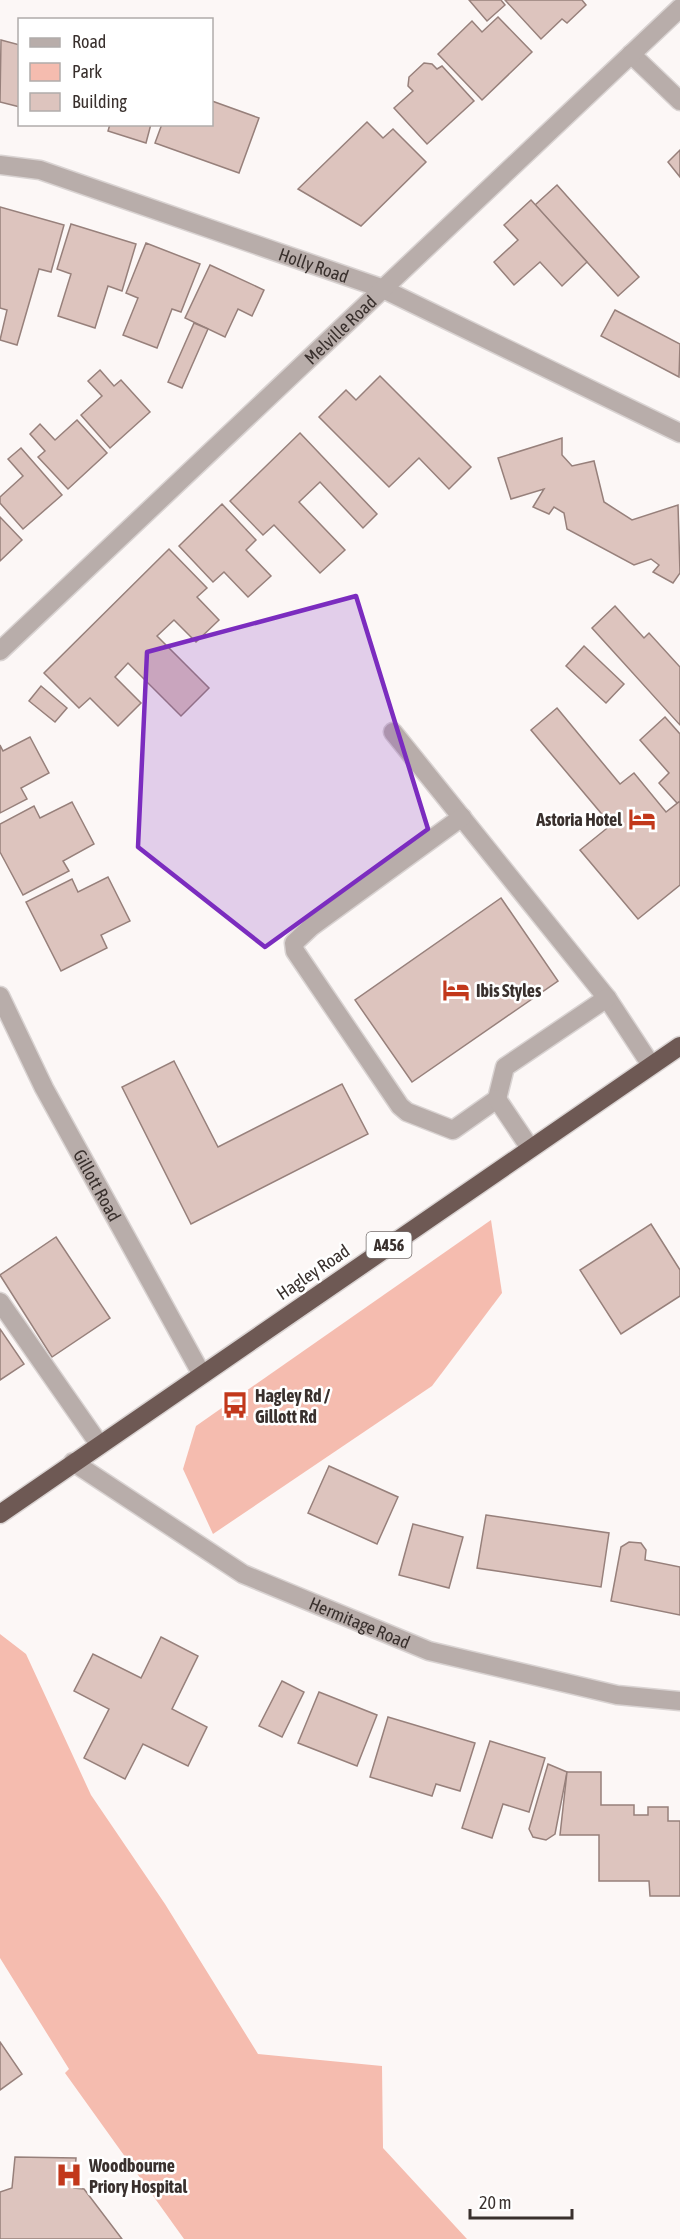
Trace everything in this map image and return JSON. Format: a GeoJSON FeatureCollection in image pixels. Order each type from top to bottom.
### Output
{"type":"FeatureCollection","features":[{"type":"Feature","properties":{"kind":"highway","name":"Hagley Road"},"geometry":{"type":"LineString","coordinates":[[0,1514],[201,1373],[680,1046]]}},
{"type":"Feature","properties":{"kind":"street","name":"Melville Road"},"geometry":{"type":"LineString","coordinates":[[0,651],[381,288],[680,8]]}},
{"type":"Feature","properties":{"kind":"street"},"geometry":{"type":"LineString","coordinates":[[632,54],[680,100]]}},
{"type":"Feature","properties":{"kind":"street","name":"Holly Road"},"geometry":{"type":"LineString","coordinates":[[0,165],[40,170],[381,288],[680,433]]}},
{"type":"Feature","properties":{"kind":"street"},"geometry":{"type":"LineString","coordinates":[[393,732],[607,998],[651,1065]]}},
{"type":"Feature","properties":{"kind":"street"},"geometry":{"type":"LineString","coordinates":[[462,817],[306,931],[294,943],[295,951],[400,1106],[407,1112],[453,1130],[497,1099],[505,1067],[607,998]]}},
{"type":"Feature","properties":{"kind":"street","name":"Gillott Road"},"geometry":{"type":"LineString","coordinates":[[0,996],[44,1088],[201,1373]]}},
{"type":"Feature","properties":{"kind":"street"},"geometry":{"type":"LineString","coordinates":[[497,1099],[530,1149]]}},
{"type":"Feature","properties":{"kind":"street"},"geometry":{"type":"LineString","coordinates":[[0,1302],[99,1444]]}},
{"type":"Feature","properties":{"kind":"street","name":"Hermitage Road"},"geometry":{"type":"LineString","coordinates":[[73,1462],[243,1574],[429,1651],[617,1695],[680,1701]]}},
{"type":"Feature","properties":{"kind":"highlighted area"},"geometry":{"type":"Polygon","coordinates":[[[356,596],[428,829],[265,947],[138,847],[147,652],[356,596]]]}},
{"type":"Feature","properties":{"kind":"green space"},"geometry":{"type":"Polygon","coordinates":[[[491,1220],[502,1293],[432,1386],[213,1534],[183,1469],[196,1426],[491,1220]]]}},
{"type":"Feature","properties":{"kind":"green space"},"geometry":{"type":"Polygon","coordinates":[[[0,1634],[26,1654],[91,1795],[165,1904],[258,2054],[382,2066],[383,2148],[467,2239],[184,2239],[65,2073],[69,2069],[0,1958],[0,1634]]]}},
{"type":"Feature","properties":{"kind":"building"},"geometry":{"type":"Polygon","coordinates":[[[469,0],[501,0],[505,5],[487,21],[469,0]]]}},
{"type":"Feature","properties":{"kind":"building"},"geometry":{"type":"Polygon","coordinates":[[[505,0],[582,0],[586,5],[567,23],[562,19],[541,39],[505,0]]]}},
{"type":"Feature","properties":{"kind":"building"},"geometry":{"type":"Polygon","coordinates":[[[498,17],[532,52],[482,100],[438,54],[472,21],[482,32],[498,17]]]}},
{"type":"Feature","properties":{"kind":"building"},"geometry":{"type":"Polygon","coordinates":[[[1,40],[18,44],[18,106],[0,102],[1,40]]]}},
{"type":"Feature","properties":{"kind":"building"},"geometry":{"type":"Polygon","coordinates":[[[424,63],[432,64],[437,69],[442,66],[474,101],[427,144],[394,108],[413,91],[408,86],[409,77],[424,63]]]}},
{"type":"Feature","properties":{"kind":"building"},"geometry":{"type":"Polygon","coordinates":[[[213,101],[259,118],[239,173],[155,143],[161,126],[213,126],[213,101]]]}},
{"type":"Feature","properties":{"kind":"building"},"geometry":{"type":"Polygon","coordinates":[[[367,122],[383,138],[393,129],[426,162],[361,226],[298,189],[367,122]]]}},
{"type":"Feature","properties":{"kind":"building"},"geometry":{"type":"Polygon","coordinates":[[[109,126],[150,126],[146,143],[108,131],[109,126]]]}},
{"type":"Feature","properties":{"kind":"building"},"geometry":{"type":"Polygon","coordinates":[[[680,150],[680,177],[668,162],[680,150]]]}},
{"type":"Feature","properties":{"kind":"building"},"geometry":{"type":"Polygon","coordinates":[[[557,185],[639,277],[618,296],[535,205],[557,185]]]}},
{"type":"Feature","properties":{"kind":"building"},"geometry":{"type":"Polygon","coordinates":[[[531,200],[587,262],[562,286],[540,262],[514,285],[494,262],[518,240],[504,225],[531,200]]]}},
{"type":"Feature","properties":{"kind":"building"},"geometry":{"type":"Polygon","coordinates":[[[0,207],[64,225],[51,272],[39,269],[17,345],[0,340],[7,310],[0,308],[0,207]]]}},
{"type":"Feature","properties":{"kind":"building"},"geometry":{"type":"Polygon","coordinates":[[[71,224],[136,244],[122,291],[108,286],[95,328],[58,316],[71,274],[57,269],[71,224]]]}},
{"type":"Feature","properties":{"kind":"building"},"geometry":{"type":"Polygon","coordinates":[[[146,243],[200,264],[181,312],[172,309],[157,348],[123,335],[138,298],[126,293],[146,243]]]}},
{"type":"Feature","properties":{"kind":"building"},"geometry":{"type":"Polygon","coordinates":[[[210,265],[264,290],[252,316],[238,309],[225,337],[185,318],[210,265]]]}},
{"type":"Feature","properties":{"kind":"building"},"geometry":{"type":"Polygon","coordinates":[[[615,310],[680,344],[679,377],[601,336],[615,310]]]}},
{"type":"Feature","properties":{"kind":"building"},"geometry":{"type":"Polygon","coordinates":[[[194,323],[208,329],[182,388],[168,382],[194,323]]]}},
{"type":"Feature","properties":{"kind":"building"},"geometry":{"type":"Polygon","coordinates":[[[100,370],[114,386],[121,380],[150,412],[110,448],[81,415],[102,396],[88,381],[100,370]]]}},
{"type":"Feature","properties":{"kind":"building"},"geometry":{"type":"Polygon","coordinates":[[[380,376],[471,467],[449,489],[419,458],[389,487],[319,417],[346,390],[356,400],[380,376]]]}},
{"type":"Feature","properties":{"kind":"building"},"geometry":{"type":"Polygon","coordinates":[[[77,420],[107,453],[68,489],[38,457],[45,451],[30,434],[40,424],[55,440],[77,420]]]}},
{"type":"Feature","properties":{"kind":"building"},"geometry":{"type":"Polygon","coordinates":[[[300,433],[377,514],[363,528],[320,482],[299,502],[345,550],[320,573],[274,525],[263,535],[230,501],[300,433]]]}},
{"type":"Feature","properties":{"kind":"building"},"geometry":{"type":"Polygon","coordinates":[[[562,438],[562,455],[572,466],[594,461],[604,502],[632,520],[678,505],[680,573],[673,583],[653,572],[659,565],[651,559],[634,565],[567,529],[564,513],[554,507],[549,514],[533,507],[544,489],[511,499],[498,458],[562,438]]]}},
{"type":"Feature","properties":{"kind":"building"},"geometry":{"type":"Polygon","coordinates":[[[21,448],[62,495],[23,529],[0,503],[0,497],[23,476],[8,459],[21,448]]]}},
{"type":"Feature","properties":{"kind":"building"},"geometry":{"type":"Polygon","coordinates":[[[222,504],[256,540],[246,550],[271,576],[248,597],[224,572],[213,582],[179,546],[222,504]]]}},
{"type":"Feature","properties":{"kind":"building"},"geometry":{"type":"Polygon","coordinates":[[[0,517],[22,540],[0,561],[0,517]]]}},
{"type":"Feature","properties":{"kind":"building"},"geometry":{"type":"Polygon","coordinates":[[[169,549],[207,588],[197,597],[219,620],[196,642],[174,620],[157,636],[209,688],[181,716],[128,663],[115,677],[141,703],[118,726],[90,698],[79,708],[44,673],[169,549]]]}},
{"type":"Feature","properties":{"kind":"building"},"geometry":{"type":"Polygon","coordinates":[[[615,606],[644,638],[649,633],[680,667],[680,725],[592,628],[615,606]]]}},
{"type":"Feature","properties":{"kind":"building"},"geometry":{"type":"Polygon","coordinates":[[[584,646],[624,684],[606,703],[566,666],[584,646]]]}},
{"type":"Feature","properties":{"kind":"building"},"geometry":{"type":"Polygon","coordinates":[[[41,686],[67,708],[55,722],[29,701],[41,686]]]}},
{"type":"Feature","properties":{"kind":"building","name":"Astoria Hotel"},"geometry":{"type":"Polygon","coordinates":[[[557,708],[620,784],[634,773],[666,812],[680,801],[680,885],[638,919],[580,850],[611,825],[531,730],[557,708]]]}},
{"type":"Feature","properties":{"kind":"building"},"geometry":{"type":"Polygon","coordinates":[[[665,717],[680,734],[680,801],[677,803],[659,783],[669,773],[640,740],[665,717]]]}},
{"type":"Feature","properties":{"kind":"building"},"geometry":{"type":"Polygon","coordinates":[[[30,737],[49,773],[21,788],[27,799],[0,813],[0,745],[3,751],[30,737]]]}},
{"type":"Feature","properties":{"kind":"building"},"geometry":{"type":"Polygon","coordinates":[[[72,802],[94,844],[63,861],[69,871],[23,895],[0,852],[0,824],[34,806],[40,818],[72,802]]]}},
{"type":"Feature","properties":{"kind":"building"},"geometry":{"type":"Polygon","coordinates":[[[108,877],[130,921],[101,935],[107,948],[61,971],[26,902],[72,879],[78,892],[108,877]]]}},
{"type":"Feature","properties":{"kind":"building","name":"Ibis Styles"},"geometry":{"type":"Polygon","coordinates":[[[501,898],[558,981],[412,1082],[355,1000],[501,898]]]}},
{"type":"Feature","properties":{"kind":"building"},"geometry":{"type":"Polygon","coordinates":[[[174,1061],[218,1147],[342,1084],[368,1134],[191,1224],[122,1087],[174,1061]]]}},
{"type":"Feature","properties":{"kind":"building"},"geometry":{"type":"Polygon","coordinates":[[[651,1224],[680,1270],[680,1296],[621,1334],[580,1270],[651,1224]]]}},
{"type":"Feature","properties":{"kind":"building"},"geometry":{"type":"Polygon","coordinates":[[[56,1237],[110,1318],[52,1357],[0,1275],[56,1237]]]}},
{"type":"Feature","properties":{"kind":"building"},"geometry":{"type":"Polygon","coordinates":[[[0,1329],[24,1364],[0,1380],[0,1329]]]}},
{"type":"Feature","properties":{"kind":"building"},"geometry":{"type":"Polygon","coordinates":[[[329,1466],[398,1497],[377,1544],[308,1513],[329,1466]]]}},
{"type":"Feature","properties":{"kind":"building"},"geometry":{"type":"Polygon","coordinates":[[[486,1515],[609,1533],[601,1587],[477,1568],[486,1515]]]}},
{"type":"Feature","properties":{"kind":"building"},"geometry":{"type":"Polygon","coordinates":[[[413,1524],[463,1537],[449,1588],[399,1575],[413,1524]]]}},
{"type":"Feature","properties":{"kind":"building"},"geometry":{"type":"Polygon","coordinates":[[[629,1542],[641,1543],[646,1550],[645,1560],[680,1567],[680,1615],[611,1601],[621,1547],[629,1542]]]}},
{"type":"Feature","properties":{"kind":"building"},"geometry":{"type":"Polygon","coordinates":[[[161,1637],[198,1656],[172,1709],[207,1727],[188,1766],[143,1744],[125,1779],[84,1758],[109,1709],[74,1691],[93,1654],[141,1678],[161,1637]]]}},
{"type":"Feature","properties":{"kind":"building"},"geometry":{"type":"Polygon","coordinates":[[[282,1681],[304,1692],[282,1737],[259,1726],[282,1681]]]}},
{"type":"Feature","properties":{"kind":"building"},"geometry":{"type":"Polygon","coordinates":[[[319,1692],[377,1715],[357,1766],[298,1743],[319,1692]]]}},
{"type":"Feature","properties":{"kind":"building"},"geometry":{"type":"Polygon","coordinates":[[[388,1717],[475,1743],[460,1791],[436,1784],[432,1796],[370,1777],[388,1717]]]}},
{"type":"Feature","properties":{"kind":"building"},"geometry":{"type":"Polygon","coordinates":[[[490,1741],[545,1758],[529,1812],[503,1804],[492,1838],[462,1828],[490,1741]]]}},
{"type":"Feature","properties":{"kind":"building"},"geometry":{"type":"Polygon","coordinates":[[[548,1764],[567,1772],[555,1834],[546,1840],[533,1837],[529,1829],[548,1764]]]}},
{"type":"Feature","properties":{"kind":"building"},"geometry":{"type":"Polygon","coordinates":[[[567,1772],[601,1772],[601,1805],[634,1805],[634,1815],[648,1815],[648,1807],[668,1807],[668,1821],[680,1821],[680,1896],[650,1896],[649,1881],[599,1881],[599,1835],[560,1835],[567,1772]]]}},
{"type":"Feature","properties":{"kind":"building"},"geometry":{"type":"Polygon","coordinates":[[[0,2042],[22,2074],[0,2090],[0,2042]]]}},
{"type":"Feature","properties":{"kind":"building"},"geometry":{"type":"Polygon","coordinates":[[[15,2157],[76,2158],[74,2188],[84,2189],[122,2239],[0,2239],[0,2192],[12,2188],[15,2157]]]}},
{"type":"Feature","properties":{"kind":"place","name":"Astoria Hotel"},"geometry":{"type":"Point","coordinates":[642,819]}},
{"type":"Feature","properties":{"kind":"place","name":"Ibis Styles"},"geometry":{"type":"Point","coordinates":[456,990]}},
{"type":"Feature","properties":{"kind":"place","name":"Hagley Rd / Gillott Rd"},"geometry":{"type":"Point","coordinates":[235,1405]}},
{"type":"Feature","properties":{"kind":"place","name":"Woodbourne Priory Hospital"},"geometry":{"type":"Point","coordinates":[69,2175]}}]}
